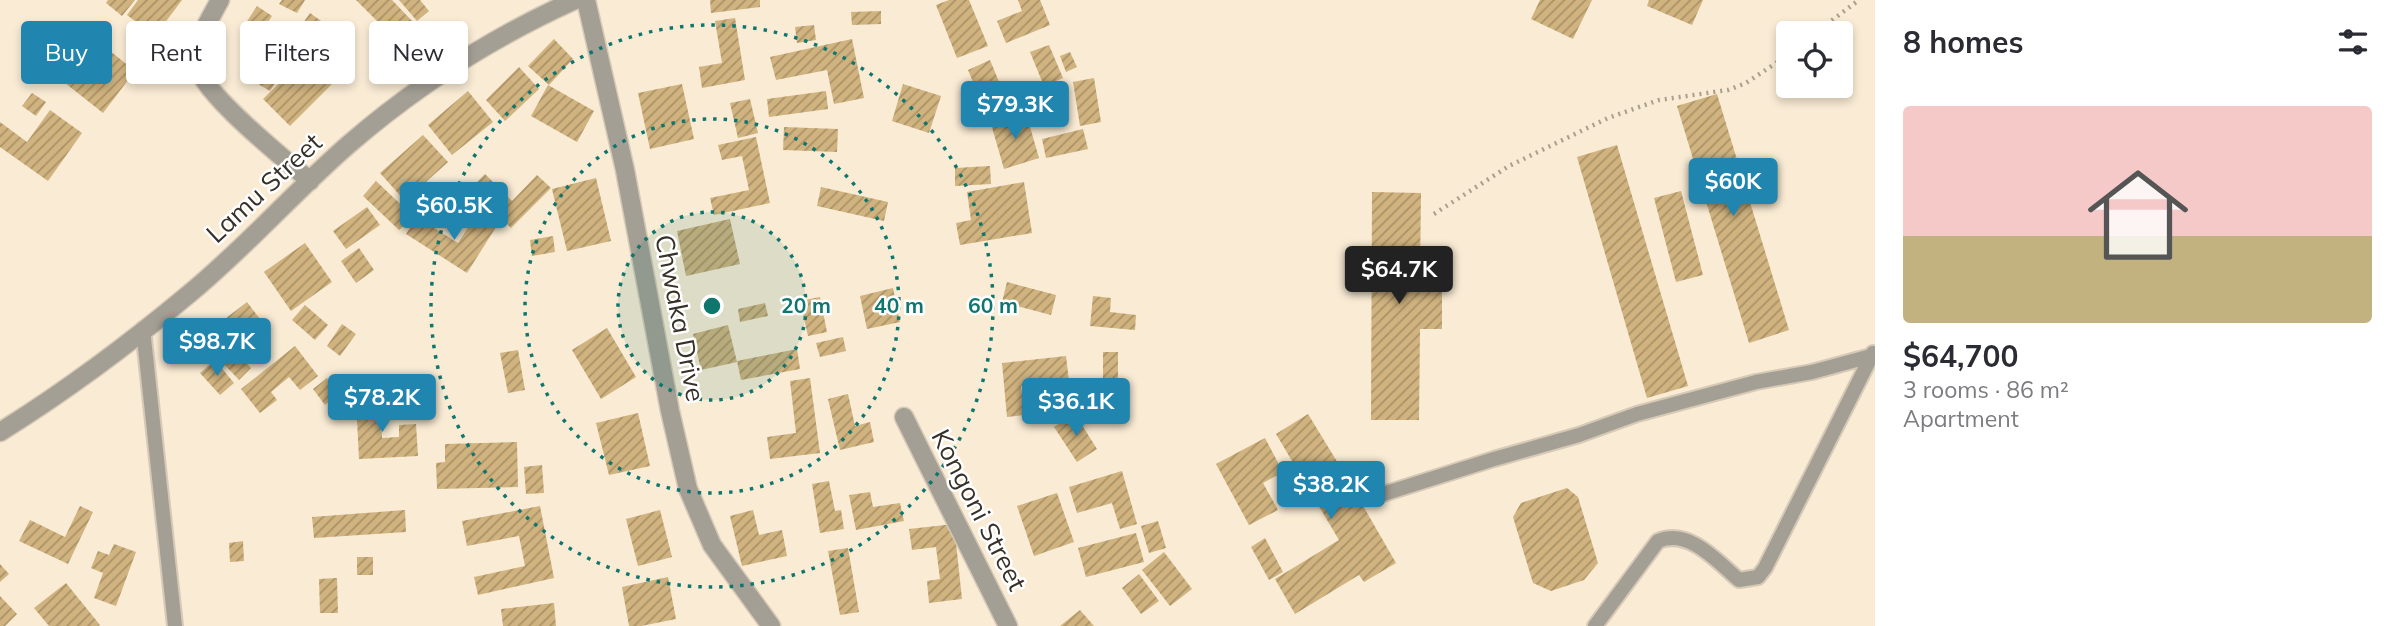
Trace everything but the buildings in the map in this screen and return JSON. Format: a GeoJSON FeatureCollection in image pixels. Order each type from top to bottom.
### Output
{"type":"FeatureCollection","features":[{"type":"Feature","properties":{"kind":"street"},"geometry":{"type":"LineString","coordinates":[[220,0],[196,52],[195,62],[201,75],[236,117],[310,181]]}},
{"type":"Feature","properties":{"kind":"street","name":"Lamu Street"},"geometry":{"type":"LineString","coordinates":[[0,432],[47,402],[189,295],[348,145],[439,75],[513,30],[575,0]]}},
{"type":"Feature","properties":{"kind":"street","name":"Chwaka Drive"},"geometry":{"type":"LineString","coordinates":[[586,0],[625,170],[670,411],[688,489],[712,545],[771,626]]}},
{"type":"Feature","properties":{"kind":"street","name":"Kongoni Street"},"geometry":{"type":"LineString","coordinates":[[904,417],[1008,626]]}},
{"type":"Feature","properties":{"kind":"lane"},"geometry":{"type":"LineString","coordinates":[[143,329],[175,626]]}},
{"type":"Feature","properties":{"kind":"lane"},"geometry":{"type":"LineString","coordinates":[[1380,495],[1579,435],[1649,410],[1756,382],[1812,372],[1873,353]]}},
{"type":"Feature","properties":{"kind":"lane"},"geometry":{"type":"LineString","coordinates":[[1595,626],[1658,541],[1670,536],[1684,538],[1739,580],[1758,577],[1765,568],[1873,353]]}},
{"type":"Feature","properties":{"kind":"path"},"geometry":{"type":"LineString","coordinates":[[1831,21],[1859,0]]}},
{"type":"Feature","properties":{"kind":"path"},"geometry":{"type":"LineString","coordinates":[[1434,214],[1510,166],[1608,118],[1659,100],[1728,90],[1746,83],[1776,63]]}}]}
